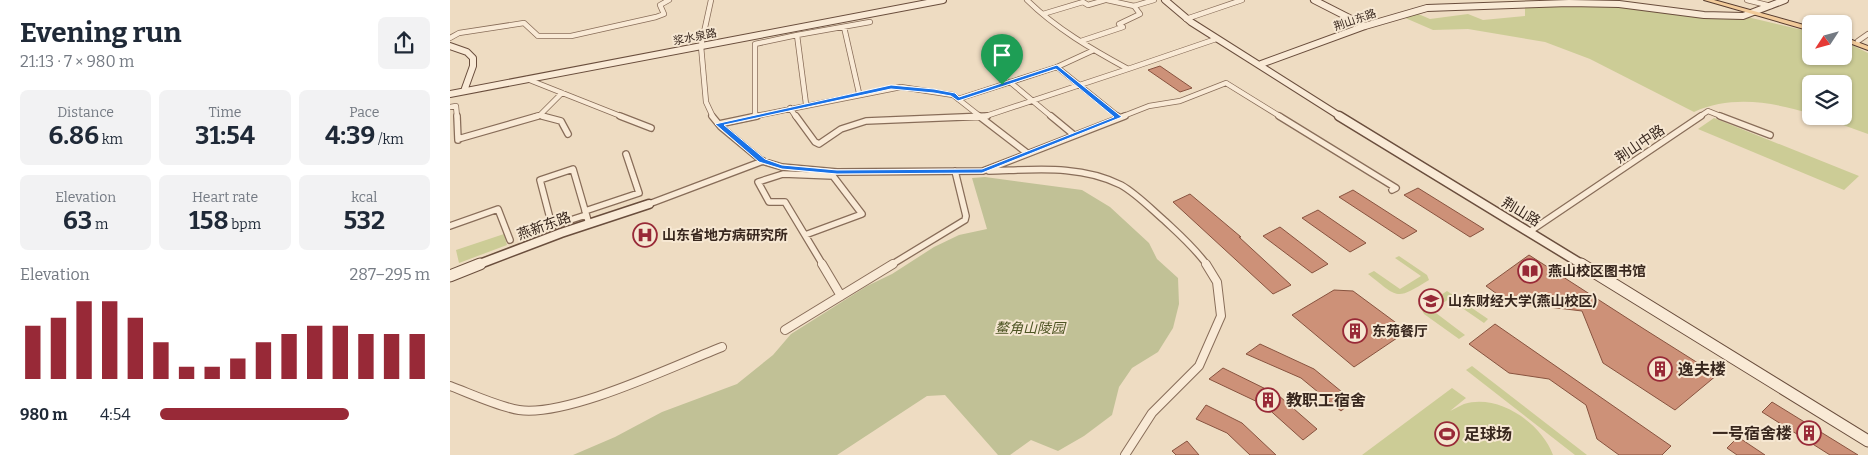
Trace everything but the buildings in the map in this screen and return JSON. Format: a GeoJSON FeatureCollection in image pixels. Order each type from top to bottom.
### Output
{"type":"FeatureCollection","features":[{"type":"Feature","properties":{"kind":"main road","name":"浆水泉路"},"geometry":{"type":"LineString","coordinates":[[450,94],[943,0]]}},
{"type":"Feature","properties":{"kind":"main road","name":"荆山路"},"geometry":{"type":"LineString","coordinates":[[1165,0],[1186,19],[1261,64],[1276,77],[1868,441]]}},
{"type":"Feature","properties":{"kind":"main road"},"geometry":{"type":"LineString","coordinates":[[1314,0],[1365,26]]}},
{"type":"Feature","properties":{"kind":"main road"},"geometry":{"type":"LineString","coordinates":[[1707,0],[1758,12]]}},
{"type":"Feature","properties":{"kind":"main road"},"geometry":{"type":"LineString","coordinates":[[1717,0],[1802,24]]}},
{"type":"Feature","properties":{"kind":"main road","name":"荆山东路"},"geometry":{"type":"LineString","coordinates":[[1261,64],[1365,26],[1427,8],[1525,3],[1619,4],[1704,15],[1743,16],[1758,12],[1785,0]]}},
{"type":"Feature","properties":{"kind":"main road"},"geometry":{"type":"LineString","coordinates":[[1852,40],[1868,46]]}},
{"type":"Feature","properties":{"kind":"main road"},"geometry":{"type":"LineString","coordinates":[[1852,41],[1868,46]]}},
{"type":"Feature","properties":{"kind":"main road"},"geometry":{"type":"LineString","coordinates":[[450,46],[467,52],[473,58],[464,91]]}},
{"type":"Feature","properties":{"kind":"main road","name":"燕新东路"},"geometry":{"type":"LineString","coordinates":[[450,276],[587,217],[649,204]]}},
{"type":"Feature","properties":{"kind":"street"},"geometry":{"type":"LineString","coordinates":[[450,38],[459,33],[524,23],[538,36],[570,36],[656,18],[664,14],[660,5],[669,0]]}},
{"type":"Feature","properties":{"kind":"street"},"geometry":{"type":"LineString","coordinates":[[711,0],[701,46],[706,102],[719,124],[763,162],[782,167],[837,172],[1056,169],[1094,175],[1121,185],[1142,200],[1198,252],[1217,282],[1221,316],[1199,366],[1152,413],[1125,455]]}},
{"type":"Feature","properties":{"kind":"street"},"geometry":{"type":"LineString","coordinates":[[1028,0],[1043,14],[1094,50],[1128,69]]}},
{"type":"Feature","properties":{"kind":"street"},"geometry":{"type":"LineString","coordinates":[[1043,14],[1083,2],[1088,5],[1106,0],[1134,6],[1154,0]]}},
{"type":"Feature","properties":{"kind":"street"},"geometry":{"type":"LineString","coordinates":[[1186,19],[1242,0]]}},
{"type":"Feature","properties":{"kind":"street"},"geometry":{"type":"LineString","coordinates":[[1747,0],[1771,6]]}},
{"type":"Feature","properties":{"kind":"street"},"geometry":{"type":"LineString","coordinates":[[1081,41],[1123,27],[1119,24],[1140,14],[1134,6]]}},
{"type":"Feature","properties":{"kind":"street"},"geometry":{"type":"LineString","coordinates":[[755,116],[755,44],[870,22]]}},
{"type":"Feature","properties":{"kind":"street"},"geometry":{"type":"LineString","coordinates":[[844,26],[859,93]]}},
{"type":"Feature","properties":{"kind":"street"},"geometry":{"type":"LineString","coordinates":[[1858,41],[1868,34]]}},
{"type":"Feature","properties":{"kind":"street"},"geometry":{"type":"LineString","coordinates":[[796,35],[806,104]]}},
{"type":"Feature","properties":{"kind":"street"},"geometry":{"type":"LineString","coordinates":[[790,108],[815,142],[819,144],[841,129],[866,121],[986,116],[1216,38]]}},
{"type":"Feature","properties":{"kind":"street"},"geometry":{"type":"LineString","coordinates":[[958,99],[1057,67],[1094,50]]}},
{"type":"Feature","properties":{"kind":"street"},"geometry":{"type":"LineString","coordinates":[[1057,67],[1119,117]]}},
{"type":"Feature","properties":{"kind":"street"},"geometry":{"type":"LineString","coordinates":[[527,79],[651,128]]}},
{"type":"Feature","properties":{"kind":"street"},"geometry":{"type":"LineString","coordinates":[[1010,82],[1074,135]]}},
{"type":"Feature","properties":{"kind":"street"},"geometry":{"type":"LineString","coordinates":[[982,171],[1148,106],[1180,101],[1226,82],[1396,188],[1392,190]]}},
{"type":"Feature","properties":{"kind":"street"},"geometry":{"type":"LineString","coordinates":[[719,124],[859,93],[901,87],[953,95],[1026,153]]}},
{"type":"Feature","properties":{"kind":"street"},"geometry":{"type":"LineString","coordinates":[[450,107],[456,106],[458,139],[540,115],[562,92]]}},
{"type":"Feature","properties":{"kind":"street","name":"荆山中路"},"geometry":{"type":"LineString","coordinates":[[1529,232],[1708,111],[1770,135]]}},
{"type":"Feature","properties":{"kind":"street"},"geometry":{"type":"LineString","coordinates":[[540,115],[561,121],[568,134]]}},
{"type":"Feature","properties":{"kind":"street"},"geometry":{"type":"LineString","coordinates":[[587,217],[573,169],[540,180],[552,226],[587,217],[639,193],[626,154]]}},
{"type":"Feature","properties":{"kind":"street"},"geometry":{"type":"LineString","coordinates":[[649,204],[763,162]]}},
{"type":"Feature","properties":{"kind":"street"},"geometry":{"type":"LineString","coordinates":[[785,330],[965,220],[966,216],[955,171]]}},
{"type":"Feature","properties":{"kind":"street"},"geometry":{"type":"LineString","coordinates":[[805,235],[862,214],[833,176],[783,174],[758,182],[769,202],[785,202],[841,296]]}},
{"type":"Feature","properties":{"kind":"street"},"geometry":{"type":"LineString","coordinates":[[450,226],[498,209],[510,240]]}},
{"type":"Feature","properties":{"kind":"street"},"geometry":{"type":"LineString","coordinates":[[450,386],[518,410],[541,410],[584,401],[722,347]]}},
{"type":"Feature","properties":{"kind":"green space"},"geometry":{"type":"Polygon","coordinates":[[[1525,3],[1569,3],[1743,16],[1802,30],[1802,65],[1852,65],[1852,45],[1868,53],[1868,134],[1843,125],[1852,125],[1852,75],[1802,75],[1802,112],[1782,106],[1738,102],[1723,103],[1694,112],[1590,59],[1545,42],[1468,29],[1433,30],[1403,17],[1416,13],[1430,19],[1468,14],[1483,20],[1525,16],[1525,3]]]}},
{"type":"Feature","properties":{"kind":"green space"},"geometry":{"type":"Polygon","coordinates":[[[1714,118],[1859,176],[1844,190],[1698,129],[1714,118]]]}},
{"type":"Feature","properties":{"kind":"green space","name":"鳌角山陵园"},"geometry":{"type":"Polygon","coordinates":[[[985,177],[1082,190],[1110,207],[1149,243],[1157,259],[1178,278],[1179,304],[1173,328],[1158,352],[1132,368],[1119,387],[1112,415],[1084,436],[1058,451],[1031,440],[1010,455],[998,455],[945,395],[927,396],[837,455],[573,455],[615,437],[662,412],[737,384],[773,355],[791,334],[867,286],[892,274],[934,247],[959,235],[987,229],[972,178],[985,177]]]}},
{"type":"Feature","properties":{"kind":"green space"},"geometry":{"type":"Polygon","coordinates":[[[504,234],[507,245],[459,263],[456,250],[504,234]]]}},
{"type":"Feature","properties":{"kind":"green space"},"geometry":{"type":"Polygon","coordinates":[[[1399,256],[1427,275],[1429,280],[1403,294],[1397,294],[1368,274],[1374,271],[1400,289],[1421,276],[1395,258],[1399,256]]]}},
{"type":"Feature","properties":{"kind":"green space"},"geometry":{"type":"Polygon","coordinates":[[[1447,291],[1488,319],[1484,323],[1449,299],[1432,310],[1465,335],[1459,339],[1424,314],[1421,308],[1447,291]]]}},
{"type":"Feature","properties":{"kind":"green space"},"geometry":{"type":"Polygon","coordinates":[[[1472,366],[1587,455],[1575,455],[1466,370],[1472,366]]]}},
{"type":"Feature","properties":{"kind":"green space"},"geometry":{"type":"Polygon","coordinates":[[[1452,388],[1466,398],[1450,411],[1464,404],[1477,402],[1505,407],[1529,422],[1539,432],[1553,455],[1362,455],[1452,388]]]}},
{"type":"Feature","properties":{"kind":"place","name":"山东省地方病研究所"},"geometry":{"type":"Point","coordinates":[645,235]}},
{"type":"Feature","properties":{"kind":"place","name":"燕山校区图书馆"},"geometry":{"type":"Point","coordinates":[1530,271]}},
{"type":"Feature","properties":{"kind":"place","name":"山东财经大学(燕山校区)"},"geometry":{"type":"Point","coordinates":[1431,301]}},
{"type":"Feature","properties":{"kind":"place","name":"东苑餐厅"},"geometry":{"type":"Point","coordinates":[1355,331]}},
{"type":"Feature","properties":{"kind":"place","name":"逸夫楼"},"geometry":{"type":"Point","coordinates":[1660,369]}},
{"type":"Feature","properties":{"kind":"place","name":"教职工宿舍"},"geometry":{"type":"Point","coordinates":[1268,400]}},
{"type":"Feature","properties":{"kind":"place","name":"一号宿舍楼"},"geometry":{"type":"Point","coordinates":[1809,433]}},
{"type":"Feature","properties":{"kind":"place","name":"足球场"},"geometry":{"type":"Point","coordinates":[1447,434]}},
{"type":"Feature","properties":{"kind":"route"},"geometry":{"type":"LineString","coordinates":[[1057,67],[1119,117],[982,171],[837,172],[803,170],[770,165],[762,161],[719,124],[891,87],[934,91],[953,95],[958,99],[1002,85],[1024,76],[1057,67]]}}]}
